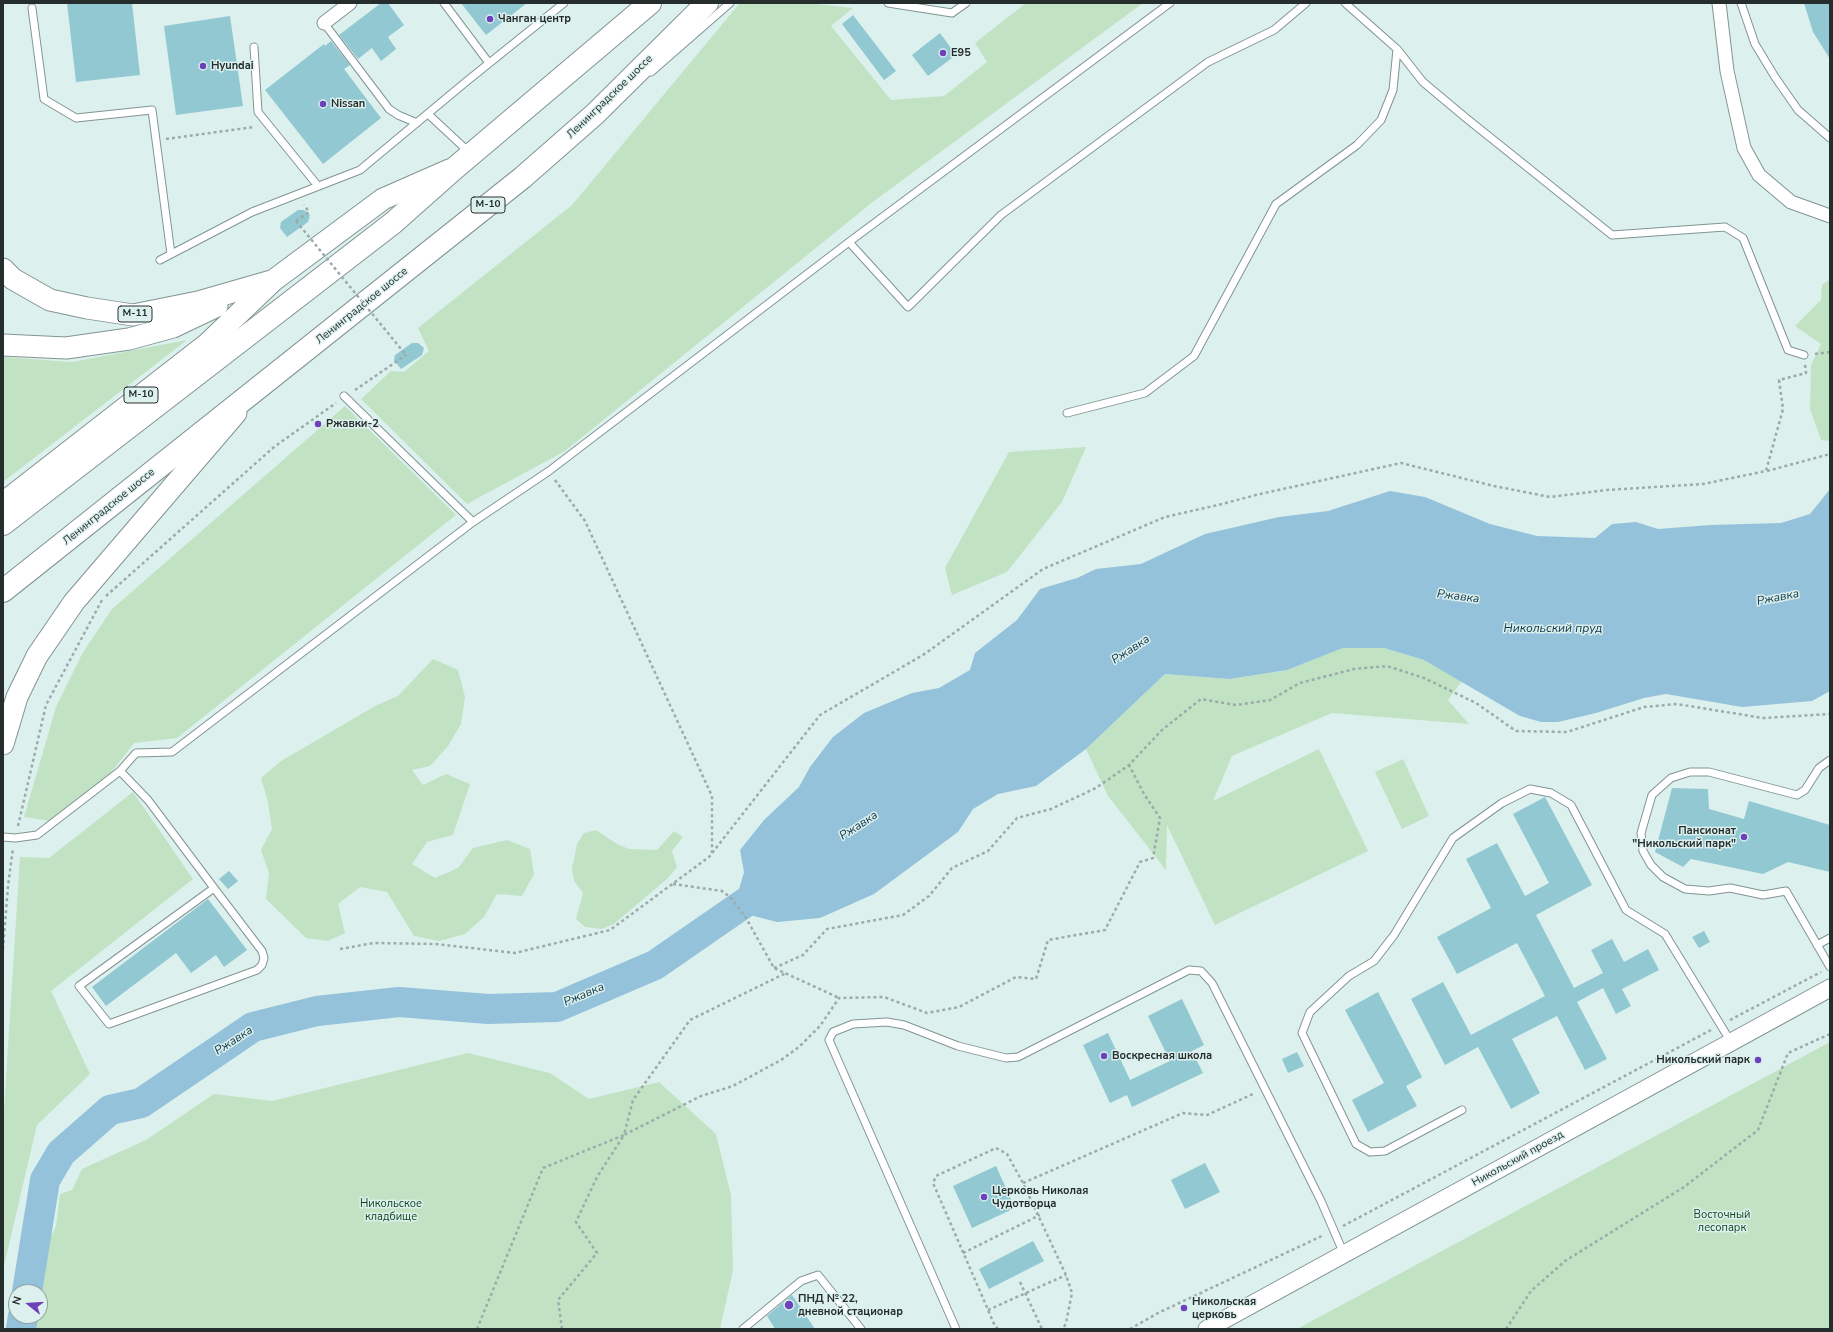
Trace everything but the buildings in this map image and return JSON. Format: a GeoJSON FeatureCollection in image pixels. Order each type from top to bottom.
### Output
{"type":"FeatureCollection","features":[{"type":"Feature","properties":{"kind":"highway","name":"М-10"},"geometry":{"type":"LineString","coordinates":[[3,524],[392,223],[650,3]]}},
{"type":"Feature","properties":{"kind":"highway","name":"Ленинградское шоссе"},"geometry":{"type":"LineString","coordinates":[[3,591],[522,178],[595,114],[706,3]]}},
{"type":"Feature","properties":{"kind":"main road","name":"М-10"},"geometry":{"type":"LineString","coordinates":[[3,502],[207,344],[274,280],[383,199],[463,161]]}},
{"type":"Feature","properties":{"kind":"main road","name":"М-11"},"geometry":{"type":"LineString","coordinates":[[3,269],[13,279],[50,300],[87,308],[133,315],[198,302],[274,280]]}},
{"type":"Feature","properties":{"kind":"main road"},"geometry":{"type":"LineString","coordinates":[[3,345],[66,348],[129,339],[172,327],[274,280]]}},
{"type":"Feature","properties":{"kind":"main road"},"geometry":{"type":"LineString","coordinates":[[3,744],[17,697],[37,656],[74,602],[255,391]]}},
{"type":"Feature","properties":{"kind":"street"},"geometry":{"type":"LineString","coordinates":[[324,23],[350,3]]}},
{"type":"Feature","properties":{"kind":"street"},"geometry":{"type":"LineString","coordinates":[[1719,3],[1727,71],[1744,148],[1758,175],[1791,202],[1830,216]]}},
{"type":"Feature","properties":{"kind":"street","name":"Никольский проезд"},"geometry":{"type":"LineString","coordinates":[[1207,1329],[1830,988]]}},
{"type":"Feature","properties":{"kind":"lane"},"geometry":{"type":"LineString","coordinates":[[444,3],[489,63]]}},
{"type":"Feature","properties":{"kind":"lane"},"geometry":{"type":"LineString","coordinates":[[160,260],[252,212],[360,170],[564,3]]}},
{"type":"Feature","properties":{"kind":"lane"},"geometry":{"type":"LineString","coordinates":[[646,76],[665,62],[730,3]]}},
{"type":"Feature","properties":{"kind":"lane"},"geometry":{"type":"LineString","coordinates":[[888,3],[952,13],[966,3]]}},
{"type":"Feature","properties":{"kind":"lane"},"geometry":{"type":"LineString","coordinates":[[3,837],[15,838],[38,836],[120,771],[136,753],[172,752],[473,522],[549,471],[849,242],[1170,3]]}},
{"type":"Feature","properties":{"kind":"lane"},"geometry":{"type":"LineString","coordinates":[[849,242],[908,306],[1001,215],[1208,62],[1274,30],[1306,3]]}},
{"type":"Feature","properties":{"kind":"lane"},"geometry":{"type":"LineString","coordinates":[[1345,3],[1397,49],[1423,82],[1612,235],[1725,228],[1743,238],[1788,350],[1804,355]]}},
{"type":"Feature","properties":{"kind":"lane"},"geometry":{"type":"LineString","coordinates":[[1741,3],[1755,44],[1775,77],[1798,110],[1830,138]]}},
{"type":"Feature","properties":{"kind":"lane"},"geometry":{"type":"LineString","coordinates":[[32,8],[44,99],[76,118],[152,110],[171,254]]}},
{"type":"Feature","properties":{"kind":"lane"},"geometry":{"type":"LineString","coordinates":[[324,23],[389,109],[398,116],[417,123]]}},
{"type":"Feature","properties":{"kind":"lane"},"geometry":{"type":"LineString","coordinates":[[254,46],[258,112],[318,186]]}},
{"type":"Feature","properties":{"kind":"lane"},"geometry":{"type":"LineString","coordinates":[[1067,413],[1145,393],[1194,356],[1276,204],[1357,145],[1381,120],[1393,90],[1397,49]]}},
{"type":"Feature","properties":{"kind":"lane"},"geometry":{"type":"LineString","coordinates":[[595,114],[639,81]]}},
{"type":"Feature","properties":{"kind":"lane"},"geometry":{"type":"LineString","coordinates":[[428,114],[463,161]]}},
{"type":"Feature","properties":{"kind":"lane"},"geometry":{"type":"LineString","coordinates":[[344,396],[473,522]]}},
{"type":"Feature","properties":{"kind":"lane"},"geometry":{"type":"LineString","coordinates":[[1830,760],[1819,768],[1805,790],[1798,795],[1709,772],[1690,772],[1671,778],[1652,795],[1641,833],[1643,850],[1651,865],[1663,876],[1685,889],[1709,891],[1730,888],[1763,895],[1786,891],[1830,967]]}},
{"type":"Feature","properties":{"kind":"lane"},"geometry":{"type":"LineString","coordinates":[[120,771],[148,800],[262,951],[264,958],[262,965],[257,970],[109,1024],[79,986],[214,888]]}},
{"type":"Feature","properties":{"kind":"lane"},"geometry":{"type":"LineString","coordinates":[[1462,1110],[1385,1152],[1370,1152],[1356,1144],[1302,1032],[1310,1012],[1349,976],[1374,961],[1394,935],[1453,838],[1502,803],[1530,789],[1551,794],[1571,806],[1626,910],[1665,934],[1731,1042]]}},
{"type":"Feature","properties":{"kind":"lane"},"geometry":{"type":"LineString","coordinates":[[1817,945],[1830,938]]}},
{"type":"Feature","properties":{"kind":"lane"},"geometry":{"type":"LineString","coordinates":[[956,1329],[829,1040],[833,1032],[853,1024],[887,1022],[904,1024],[958,1046],[1006,1058],[1018,1057],[1189,970],[1201,971],[1212,983],[1334,1230],[1344,1254]]}},
{"type":"Feature","properties":{"kind":"lane"},"geometry":{"type":"LineString","coordinates":[[743,1329],[801,1281],[818,1275],[861,1329]]}},
{"type":"Feature","properties":{"kind":"path"},"geometry":{"type":"LineString","coordinates":[[156,140],[269,125]]}},
{"type":"Feature","properties":{"kind":"path"},"geometry":{"type":"LineString","coordinates":[[3,949],[8,886],[15,838],[46,705],[103,599],[274,448],[344,396],[406,355],[296,221],[307,213]]}},
{"type":"Feature","properties":{"kind":"path"},"geometry":{"type":"LineString","coordinates":[[1766,471],[1782,409],[1779,380],[1806,373],[1804,355],[1830,352]]}},
{"type":"Feature","properties":{"kind":"path"},"geometry":{"type":"LineString","coordinates":[[340,949],[374,943],[436,944],[515,953],[610,930],[712,854],[820,715],[923,655],[1043,569],[1165,517],[1218,506],[1260,494],[1401,463],[1494,486],[1550,497],[1607,490],[1703,484],[1766,471],[1830,454]]}},
{"type":"Feature","properties":{"kind":"path"},"geometry":{"type":"LineString","coordinates":[[549,471],[585,521],[712,796],[712,854]]}},
{"type":"Feature","properties":{"kind":"path"},"geometry":{"type":"LineString","coordinates":[[774,968],[803,955],[827,929],[903,915],[929,896],[952,868],[988,851],[1017,818],[1051,809],[1096,788],[1129,765],[1162,730],[1201,699],[1236,705],[1270,700],[1300,683],[1354,669],[1387,666],[1424,678],[1476,703],[1516,731],[1567,732],[1644,706],[1677,704],[1763,718],[1830,714]]}},
{"type":"Feature","properties":{"kind":"path"},"geometry":{"type":"LineString","coordinates":[[673,884],[722,891],[731,898],[746,918],[774,968],[839,998],[884,997],[927,1012],[959,1007],[1016,977],[1036,979],[1048,940],[1105,930],[1140,862],[1153,858],[1160,818],[1144,794],[1129,765]]}},
{"type":"Feature","properties":{"kind":"path"},"geometry":{"type":"LineString","coordinates":[[1130,1329],[1158,1313],[1334,1230],[1830,967]]}},
{"type":"Feature","properties":{"kind":"path"},"geometry":{"type":"LineString","coordinates":[[562,1329],[558,1300],[597,1253],[576,1222],[597,1177],[624,1135],[633,1100],[690,1020],[786,974]]}},
{"type":"Feature","properties":{"kind":"path"},"geometry":{"type":"LineString","coordinates":[[477,1329],[543,1168],[624,1135],[701,1096],[733,1086],[780,1060],[799,1047],[820,1026],[839,998]]}},
{"type":"Feature","properties":{"kind":"path"},"geometry":{"type":"LineString","coordinates":[[1506,1329],[1531,1291],[1565,1261],[1684,1187],[1758,1130],[1788,1053],[1830,1034]]}},
{"type":"Feature","properties":{"kind":"path"},"geometry":{"type":"LineString","coordinates":[[1023,1183],[1183,1113],[1207,1115],[1264,1088]]}},
{"type":"Feature","properties":{"kind":"path"},"geometry":{"type":"LineString","coordinates":[[998,1329],[995,1326],[933,1183],[936,1176],[996,1148],[1007,1154],[1023,1183],[1040,1215],[1066,1275],[1072,1293],[1066,1323],[1063,1329]]}},
{"type":"Feature","properties":{"kind":"path"},"geometry":{"type":"LineString","coordinates":[[963,1253],[1040,1215]]}},
{"type":"Feature","properties":{"kind":"path"},"geometry":{"type":"LineString","coordinates":[[988,1310],[1066,1275]]}},
{"type":"Feature","properties":{"kind":"path"},"geometry":{"type":"LineString","coordinates":[[1020,1282],[1042,1329]]}},
{"type":"Feature","properties":{"kind":"green space"},"geometry":{"type":"Polygon","coordinates":[[[740,3],[808,3],[853,8],[831,26],[891,100],[944,96],[987,62],[975,43],[1026,3],[1143,3],[874,201],[565,451],[467,504],[361,399],[391,371],[404,372],[429,351],[418,328],[572,205],[740,3]]]}},
{"type":"Feature","properties":{"kind":"green space"},"geometry":{"type":"Polygon","coordinates":[[[1830,279],[1830,441],[1821,440],[1810,409],[1811,365],[1821,344],[1795,326],[1821,300],[1822,285],[1830,279]]]}},
{"type":"Feature","properties":{"kind":"green space"},"geometry":{"type":"Polygon","coordinates":[[[187,340],[3,482],[3,357],[72,362],[187,340]]]}},
{"type":"Feature","properties":{"kind":"green space"},"geometry":{"type":"Polygon","coordinates":[[[345,406],[456,515],[177,738],[134,743],[93,796],[56,822],[24,817],[56,707],[82,654],[112,609],[345,406]]]}},
{"type":"Feature","properties":{"kind":"green space"},"geometry":{"type":"Polygon","coordinates":[[[1086,447],[1062,502],[1007,572],[952,595],[945,568],[1009,452],[1086,447]]]}},
{"type":"Feature","properties":{"kind":"green space"},"geometry":{"type":"Polygon","coordinates":[[[1343,648],[1384,648],[1424,660],[1462,681],[1448,700],[1469,724],[1332,713],[1232,756],[1213,801],[1319,749],[1368,851],[1215,925],[1167,825],[1166,870],[1108,796],[1086,749],[1165,674],[1231,679],[1287,670],[1343,648]]]}},
{"type":"Feature","properties":{"kind":"green space"},"geometry":{"type":"Polygon","coordinates":[[[433,659],[458,670],[465,697],[461,724],[448,746],[430,766],[412,770],[423,785],[446,774],[470,784],[453,835],[427,842],[412,864],[435,878],[458,868],[473,848],[507,840],[530,849],[534,874],[522,896],[497,894],[484,917],[465,934],[439,941],[414,936],[387,892],[360,887],[338,904],[345,933],[328,941],[306,938],[266,899],[269,873],[261,850],[272,829],[268,802],[261,778],[281,761],[375,706],[398,696],[433,659]]]}},
{"type":"Feature","properties":{"kind":"green space"},"geometry":{"type":"Polygon","coordinates":[[[1403,759],[1429,816],[1402,829],[1375,772],[1403,759]]]}},
{"type":"Feature","properties":{"kind":"green space"},"geometry":{"type":"Polygon","coordinates":[[[133,792],[193,879],[51,991],[90,1074],[37,1125],[3,1270],[3,1126],[20,857],[49,858],[133,792]]]}},
{"type":"Feature","properties":{"kind":"green space"},"geometry":{"type":"Polygon","coordinates":[[[596,830],[617,844],[629,849],[657,850],[674,831],[683,837],[672,851],[677,867],[668,878],[614,924],[601,929],[585,927],[576,919],[583,893],[574,881],[572,868],[577,844],[584,833],[596,830]]]}},
{"type":"Feature","properties":{"kind":"green space","name":"Восточный лесопарк"},"geometry":{"type":"Polygon","coordinates":[[[1830,1042],[1830,1329],[1297,1329],[1830,1042]]]}},
{"type":"Feature","properties":{"kind":"green space","name":"Никольское кладбище"},"geometry":{"type":"Polygon","coordinates":[[[468,1053],[550,1073],[589,1099],[659,1082],[716,1134],[731,1195],[733,1270],[720,1329],[5,1329],[8,1323],[8,1324],[48,1324],[48,1284],[27,1284],[56,1226],[60,1194],[72,1190],[82,1169],[146,1140],[214,1094],[272,1101],[468,1053]]]}},
{"type":"Feature","properties":{"kind":"water","name":"Никольский пруд"},"geometry":{"type":"Polygon","coordinates":[[[1830,489],[1830,691],[1812,701],[1742,707],[1666,694],[1644,698],[1596,713],[1558,722],[1541,722],[1520,716],[1424,660],[1384,648],[1343,648],[1287,670],[1230,679],[1165,674],[1086,749],[1036,786],[998,794],[973,809],[958,832],[874,894],[820,918],[777,922],[746,914],[737,897],[744,872],[740,850],[764,820],[799,787],[810,767],[833,737],[864,713],[912,693],[939,688],[970,670],[975,653],[1017,620],[1040,589],[1077,578],[1096,569],[1141,564],[1205,534],[1279,517],[1328,511],[1390,491],[1425,497],[1490,524],[1537,536],[1595,538],[1612,524],[1636,522],[1658,529],[1710,525],[1781,523],[1810,514],[1830,489]]]}},
{"type":"Feature","properties":{"kind":"waterway","name":"Ржавка"},"geometry":{"type":"LineString","coordinates":[[28,1284],[45,1180],[61,1153],[110,1110],[141,1103],[253,1027],[317,1011],[399,1002],[488,1009],[557,1007],[655,965],[775,882]]}},
{"type":"Feature","properties":{"kind":"waterway","name":"Ржавка"},"geometry":{"type":"LineString","coordinates":[[21,1329],[22,1324]]}},
{"type":"Feature","properties":{"kind":"place","name":"Чанган центр"},"geometry":{"type":"Point","coordinates":[490,19]}},
{"type":"Feature","properties":{"kind":"place","name":"E95"},"geometry":{"type":"Point","coordinates":[943,53]}},
{"type":"Feature","properties":{"kind":"place","name":"Hyundai"},"geometry":{"type":"Point","coordinates":[203,66]}},
{"type":"Feature","properties":{"kind":"place","name":"Nissan"},"geometry":{"type":"Point","coordinates":[323,104]}},
{"type":"Feature","properties":{"kind":"place","name":"Ржавки-2"},"geometry":{"type":"Point","coordinates":[318,424]}},
{"type":"Feature","properties":{"kind":"place","name":"Пансионат \"Никольский парк\""},"geometry":{"type":"Point","coordinates":[1744,837]}},
{"type":"Feature","properties":{"kind":"place","name":"Воскресная школа"},"geometry":{"type":"Point","coordinates":[1104,1056]}},
{"type":"Feature","properties":{"kind":"place","name":"Никольский парк"},"geometry":{"type":"Point","coordinates":[1758,1060]}},
{"type":"Feature","properties":{"kind":"place","name":"Церковь Николая Чудотворца"},"geometry":{"type":"Point","coordinates":[984,1197]}},
{"type":"Feature","properties":{"kind":"place","name":"ПНД № 22, дневной стационар"},"geometry":{"type":"Point","coordinates":[789,1305]}},
{"type":"Feature","properties":{"kind":"place","name":"Никольская церковь"},"geometry":{"type":"Point","coordinates":[1184,1308]}}]}
